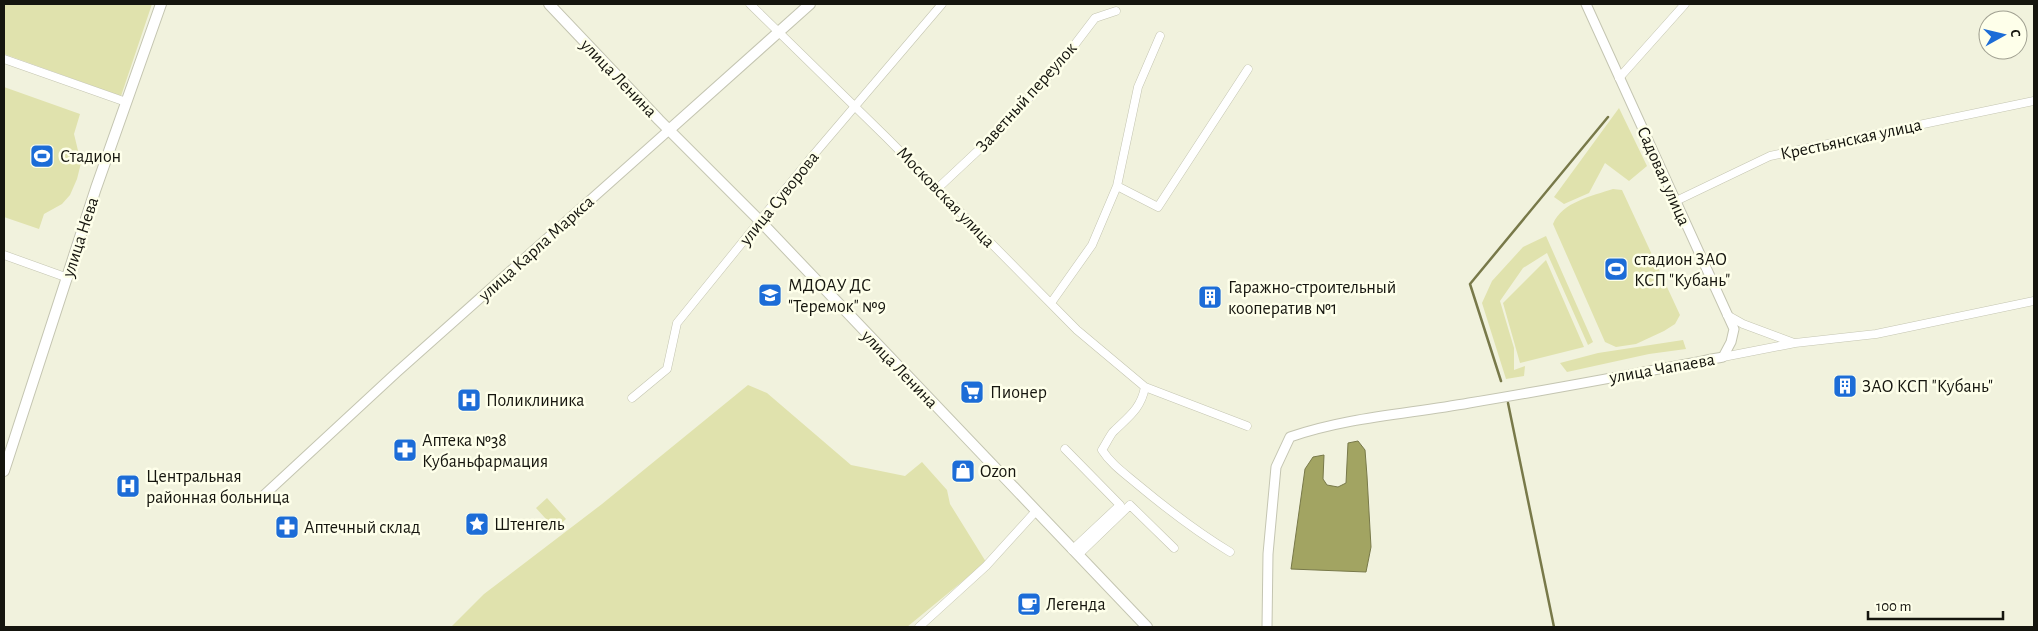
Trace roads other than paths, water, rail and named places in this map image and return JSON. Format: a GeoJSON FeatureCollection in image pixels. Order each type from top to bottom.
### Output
{"type":"FeatureCollection","features":[{"type":"Feature","properties":{"kind":"main road","name":"улица Нева"},"geometry":{"type":"LineString","coordinates":[[4,471],[9,442],[68,278],[96,188],[161,4]]}},
{"type":"Feature","properties":{"kind":"main road","name":"улица Ленина"},"geometry":{"type":"LineString","coordinates":[[549,4],[669,130],[760,221],[1147,627]]}},
{"type":"Feature","properties":{"kind":"main road","name":"улица Карла Маркса"},"geometry":{"type":"LineString","coordinates":[[669,130],[810,4]]}},
{"type":"Feature","properties":{"kind":"street","name":"Московская улица"},"geometry":{"type":"LineString","coordinates":[[750,4],[938,188],[1078,331],[1145,387],[1247,426]]}},
{"type":"Feature","properties":{"kind":"street","name":"улица Суворова"},"geometry":{"type":"LineString","coordinates":[[632,398],[667,369],[677,323],[942,4]]}},
{"type":"Feature","properties":{"kind":"street","name":"Садовая улица"},"geometry":{"type":"LineString","coordinates":[[1586,4],[1734,329],[1731,342],[1723,357]]}},
{"type":"Feature","properties":{"kind":"street"},"geometry":{"type":"LineString","coordinates":[[1620,78],[1685,4]]}},
{"type":"Feature","properties":{"kind":"street","name":"Заветный переулок"},"geometry":{"type":"LineString","coordinates":[[938,188],[1000,130],[1063,60],[1095,18],[1116,11]]}},
{"type":"Feature","properties":{"kind":"street"},"geometry":{"type":"LineString","coordinates":[[1050,303],[1092,245],[1117,186],[1138,87],[1160,36]]}},
{"type":"Feature","properties":{"kind":"street"},"geometry":{"type":"LineString","coordinates":[[4,59],[126,102]]}},
{"type":"Feature","properties":{"kind":"street"},"geometry":{"type":"LineString","coordinates":[[1117,186],[1158,207],[1248,69]]}},
{"type":"Feature","properties":{"kind":"street","name":"Крестьянская улица"},"geometry":{"type":"LineString","coordinates":[[1676,201],[1770,156],[2034,101]]}},
{"type":"Feature","properties":{"kind":"street","name":"улица Карла Маркса"},"geometry":{"type":"LineString","coordinates":[[263,496],[404,366],[669,130]]}},
{"type":"Feature","properties":{"kind":"street"},"geometry":{"type":"LineString","coordinates":[[4,255],[68,278]]}},
{"type":"Feature","properties":{"kind":"street","name":"улица Чапаева"},"geometry":{"type":"LineString","coordinates":[[1266,627],[1268,554],[1276,467],[1290,438],[1318,428],[1346,422],[1476,402],[1794,343],[1876,334],[2034,300]]}},
{"type":"Feature","properties":{"kind":"street"},"geometry":{"type":"LineString","coordinates":[[1727,315],[1743,324],[1794,343]]}},
{"type":"Feature","properties":{"kind":"street"},"geometry":{"type":"LineString","coordinates":[[1145,387],[1142,399],[1126,421],[1113,433],[1102,450],[1110,462],[1152,497],[1194,530],[1230,552]]}},
{"type":"Feature","properties":{"kind":"street"},"geometry":{"type":"LineString","coordinates":[[1065,449],[1120,505],[1075,553]]}},
{"type":"Feature","properties":{"kind":"street"},"geometry":{"type":"LineString","coordinates":[[1075,553],[1130,505],[1174,548]]}},
{"type":"Feature","properties":{"kind":"street"},"geometry":{"type":"LineString","coordinates":[[920,627],[986,566],[1036,511]]}},
{"type":"Feature","properties":{"kind":"waterway"},"geometry":{"type":"LineString","coordinates":[[1501,381],[1470,284],[1608,117]]}},
{"type":"Feature","properties":{"kind":"waterway"},"geometry":{"type":"LineString","coordinates":[[1508,403],[1554,627]]}},
{"type":"Feature","properties":{"kind":"place","name":"Стадион"},"geometry":{"type":"Point","coordinates":[42,156]}},
{"type":"Feature","properties":{"kind":"place","name":"стадион ЗАО КСП \"Кубань\""},"geometry":{"type":"Point","coordinates":[1616,269]}},
{"type":"Feature","properties":{"kind":"place","name":"МДОАУ ДС \"Теремок\" №9"},"geometry":{"type":"Point","coordinates":[770,295]}},
{"type":"Feature","properties":{"kind":"place","name":"Гаражно-строительный кооператив №1"},"geometry":{"type":"Point","coordinates":[1210,297]}},
{"type":"Feature","properties":{"kind":"place","name":"ЗАО КСП \"Кубань\""},"geometry":{"type":"Point","coordinates":[1845,386]}},
{"type":"Feature","properties":{"kind":"place","name":"Пионер"},"geometry":{"type":"Point","coordinates":[972,392]}},
{"type":"Feature","properties":{"kind":"place","name":"Поликлиника"},"geometry":{"type":"Point","coordinates":[469,400]}},
{"type":"Feature","properties":{"kind":"place","name":"Аптека №38 Кубаньфармация"},"geometry":{"type":"Point","coordinates":[405,450]}},
{"type":"Feature","properties":{"kind":"place","name":"Ozon"},"geometry":{"type":"Point","coordinates":[963,471]}},
{"type":"Feature","properties":{"kind":"place","name":"Центральная районная больница"},"geometry":{"type":"Point","coordinates":[128,486]}},
{"type":"Feature","properties":{"kind":"place","name":"Штенгель"},"geometry":{"type":"Point","coordinates":[477,524]}},
{"type":"Feature","properties":{"kind":"place","name":"Аптечный склад"},"geometry":{"type":"Point","coordinates":[287,527]}},
{"type":"Feature","properties":{"kind":"place","name":"Легенда"},"geometry":{"type":"Point","coordinates":[1029,604]}}]}
